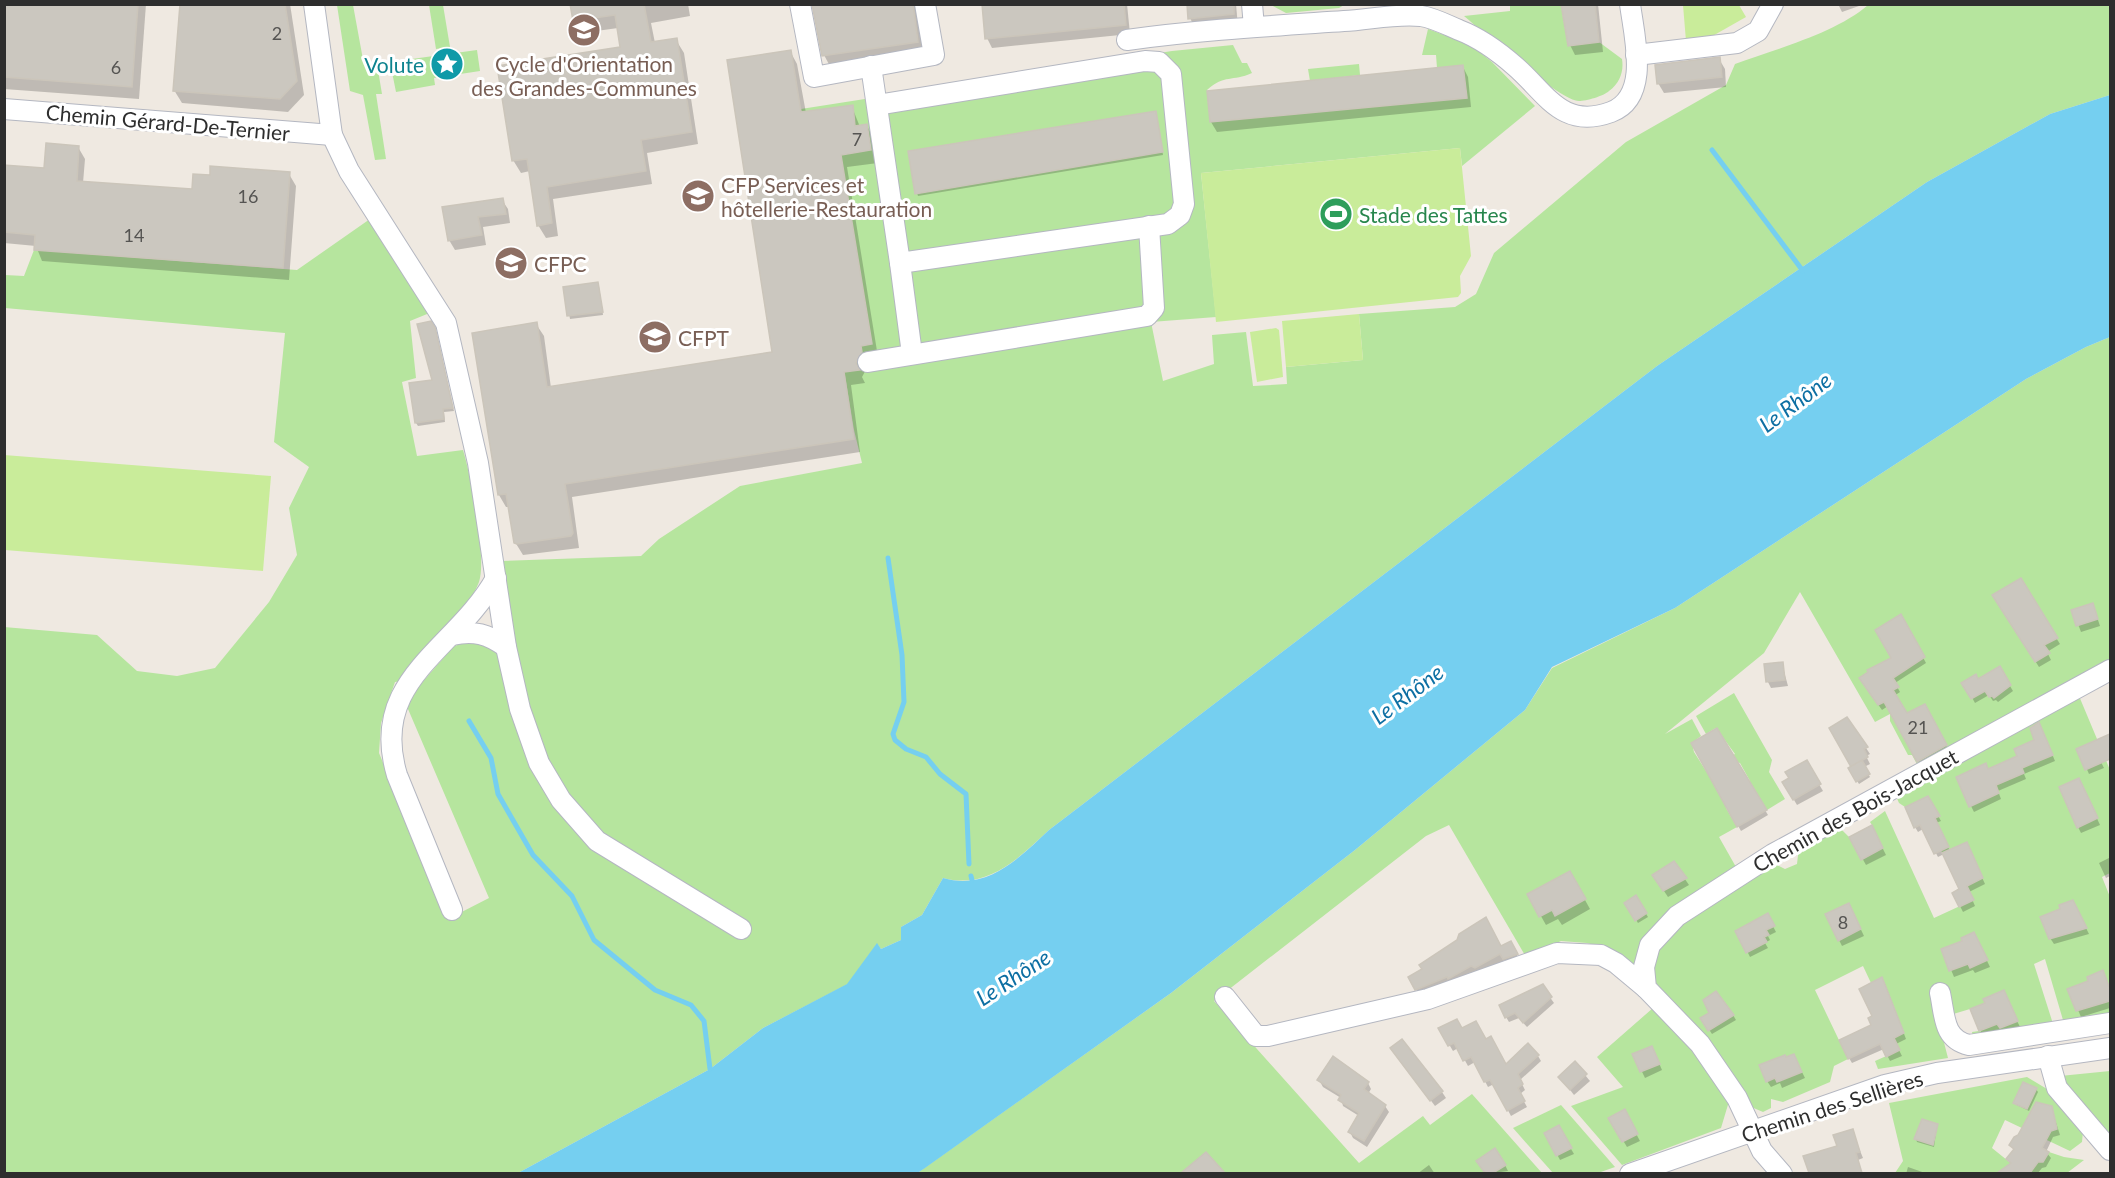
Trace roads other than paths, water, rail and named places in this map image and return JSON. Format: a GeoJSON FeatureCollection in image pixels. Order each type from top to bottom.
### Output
{"type":"FeatureCollection","features":[{"type":"Feature","properties":{"kind":"street"},"geometry":{"type":"LineString","coordinates":[[314,4],[332,135],[344,162],[446,323],[478,463],[506,647],[520,709],[539,763],[573,816],[597,841],[741,929]]}},
{"type":"Feature","properties":{"kind":"street"},"geometry":{"type":"LineString","coordinates":[[800,4],[814,77],[934,55],[926,4]]}},
{"type":"Feature","properties":{"kind":"street"},"geometry":{"type":"LineString","coordinates":[[1252,4],[1254,27]]}},
{"type":"Feature","properties":{"kind":"street"},"geometry":{"type":"LineString","coordinates":[[1127,40],[1254,27],[1422,16],[1478,38],[1516,67],[1557,108],[1575,115],[1610,112],[1621,106],[1628,98],[1636,79],[1636,55],[1630,4]]}},
{"type":"Feature","properties":{"kind":"street"},"geometry":{"type":"LineString","coordinates":[[1636,55],[1737,43],[1758,31],[1773,4]]}},
{"type":"Feature","properties":{"kind":"street"},"geometry":{"type":"LineString","coordinates":[[877,105],[1145,61],[1159,62],[1171,74],[1184,204],[1180,215],[1173,222],[900,263]]}},
{"type":"Feature","properties":{"kind":"street"},"geometry":{"type":"LineString","coordinates":[[871,66],[912,354]]}},
{"type":"Feature","properties":{"kind":"street","name":"Chemin Gérard-De-Ternier"},"geometry":{"type":"LineString","coordinates":[[4,109],[332,135]]}},
{"type":"Feature","properties":{"kind":"street"},"geometry":{"type":"LineString","coordinates":[[868,362],[1147,316],[1154,308],[1149,226]]}},
{"type":"Feature","properties":{"kind":"street"},"geometry":{"type":"LineString","coordinates":[[452,910],[397,775],[389,740],[395,706],[407,683],[484,599],[496,578]]}},
{"type":"Feature","properties":{"kind":"street"},"geometry":{"type":"LineString","coordinates":[[452,635],[469,632],[483,634],[506,647]]}},
{"type":"Feature","properties":{"kind":"street","name":"Chemin des Bois-Jacquet"},"geometry":{"type":"LineString","coordinates":[[1646,988],[1644,968],[1650,945],[1677,916],[1773,854],[2110,670]]}},
{"type":"Feature","properties":{"kind":"street"},"geometry":{"type":"LineString","coordinates":[[1224,998],[1256,1036],[1268,1036],[1428,999],[1557,953],[1601,955],[1616,963],[1646,988],[1700,1044],[1737,1098],[1762,1151],[1782,1173]]}},
{"type":"Feature","properties":{"kind":"street"},"geometry":{"type":"LineString","coordinates":[[1940,993],[1949,1033],[1956,1042],[1969,1045],[2110,1023]]}},
{"type":"Feature","properties":{"kind":"street","name":"Chemin des Sellières"},"geometry":{"type":"LineString","coordinates":[[1630,1173],[1895,1083],[1937,1072],[2110,1048]]}},
{"type":"Feature","properties":{"kind":"street"},"geometry":{"type":"LineString","coordinates":[[2048,1056],[2057,1088],[2110,1150]]}},
{"type":"Feature","properties":{"kind":"water","name":"Le Rhône"},"geometry":{"type":"Polygon","coordinates":[[[2110,95],[2110,337],[2026,379],[1675,608],[1552,667],[1525,710],[1355,850],[1171,993],[925,1168],[916,1174],[518,1173],[710,1069],[763,1028],[847,984],[877,943],[881,949],[901,940],[901,927],[922,915],[943,878],[959,881],[974,880],[988,876],[1014,861],[1049,830],[1657,366],[1927,182],[2050,114],[2110,95]]]}},
{"type":"Feature","properties":{"kind":"waterway"},"geometry":{"type":"LineString","coordinates":[[1712,150],[1803,271]]}},
{"type":"Feature","properties":{"kind":"waterway"},"geometry":{"type":"LineString","coordinates":[[888,558],[902,655],[904,702],[893,734],[895,740],[906,749],[926,757],[940,774],[966,794],[969,864]]}},
{"type":"Feature","properties":{"kind":"waterway"},"geometry":{"type":"LineString","coordinates":[[469,721],[491,758],[498,794],[533,855],[572,896],[594,940],[655,990],[691,1005],[704,1021],[710,1069]]}},
{"type":"Feature","properties":{"kind":"waterway"},"geometry":{"type":"LineString","coordinates":[[971,876],[972,880]]}},
{"type":"Feature","properties":{"kind":"place","name":"Cycle d'Orientation des Grandes-Communes"},"geometry":{"type":"Point","coordinates":[584,30]}},
{"type":"Feature","properties":{"kind":"place","name":"Volute"},"geometry":{"type":"Point","coordinates":[447,64]}},
{"type":"Feature","properties":{"kind":"place","name":"CFP Services et hôtellerie-Restauration"},"geometry":{"type":"Point","coordinates":[698,196]}},
{"type":"Feature","properties":{"kind":"place","name":"Stade des Tattes"},"geometry":{"type":"Point","coordinates":[1336,214]}},
{"type":"Feature","properties":{"kind":"place","name":"CFPC"},"geometry":{"type":"Point","coordinates":[511,263]}},
{"type":"Feature","properties":{"kind":"place","name":"CFPT"},"geometry":{"type":"Point","coordinates":[655,337]}}]}
